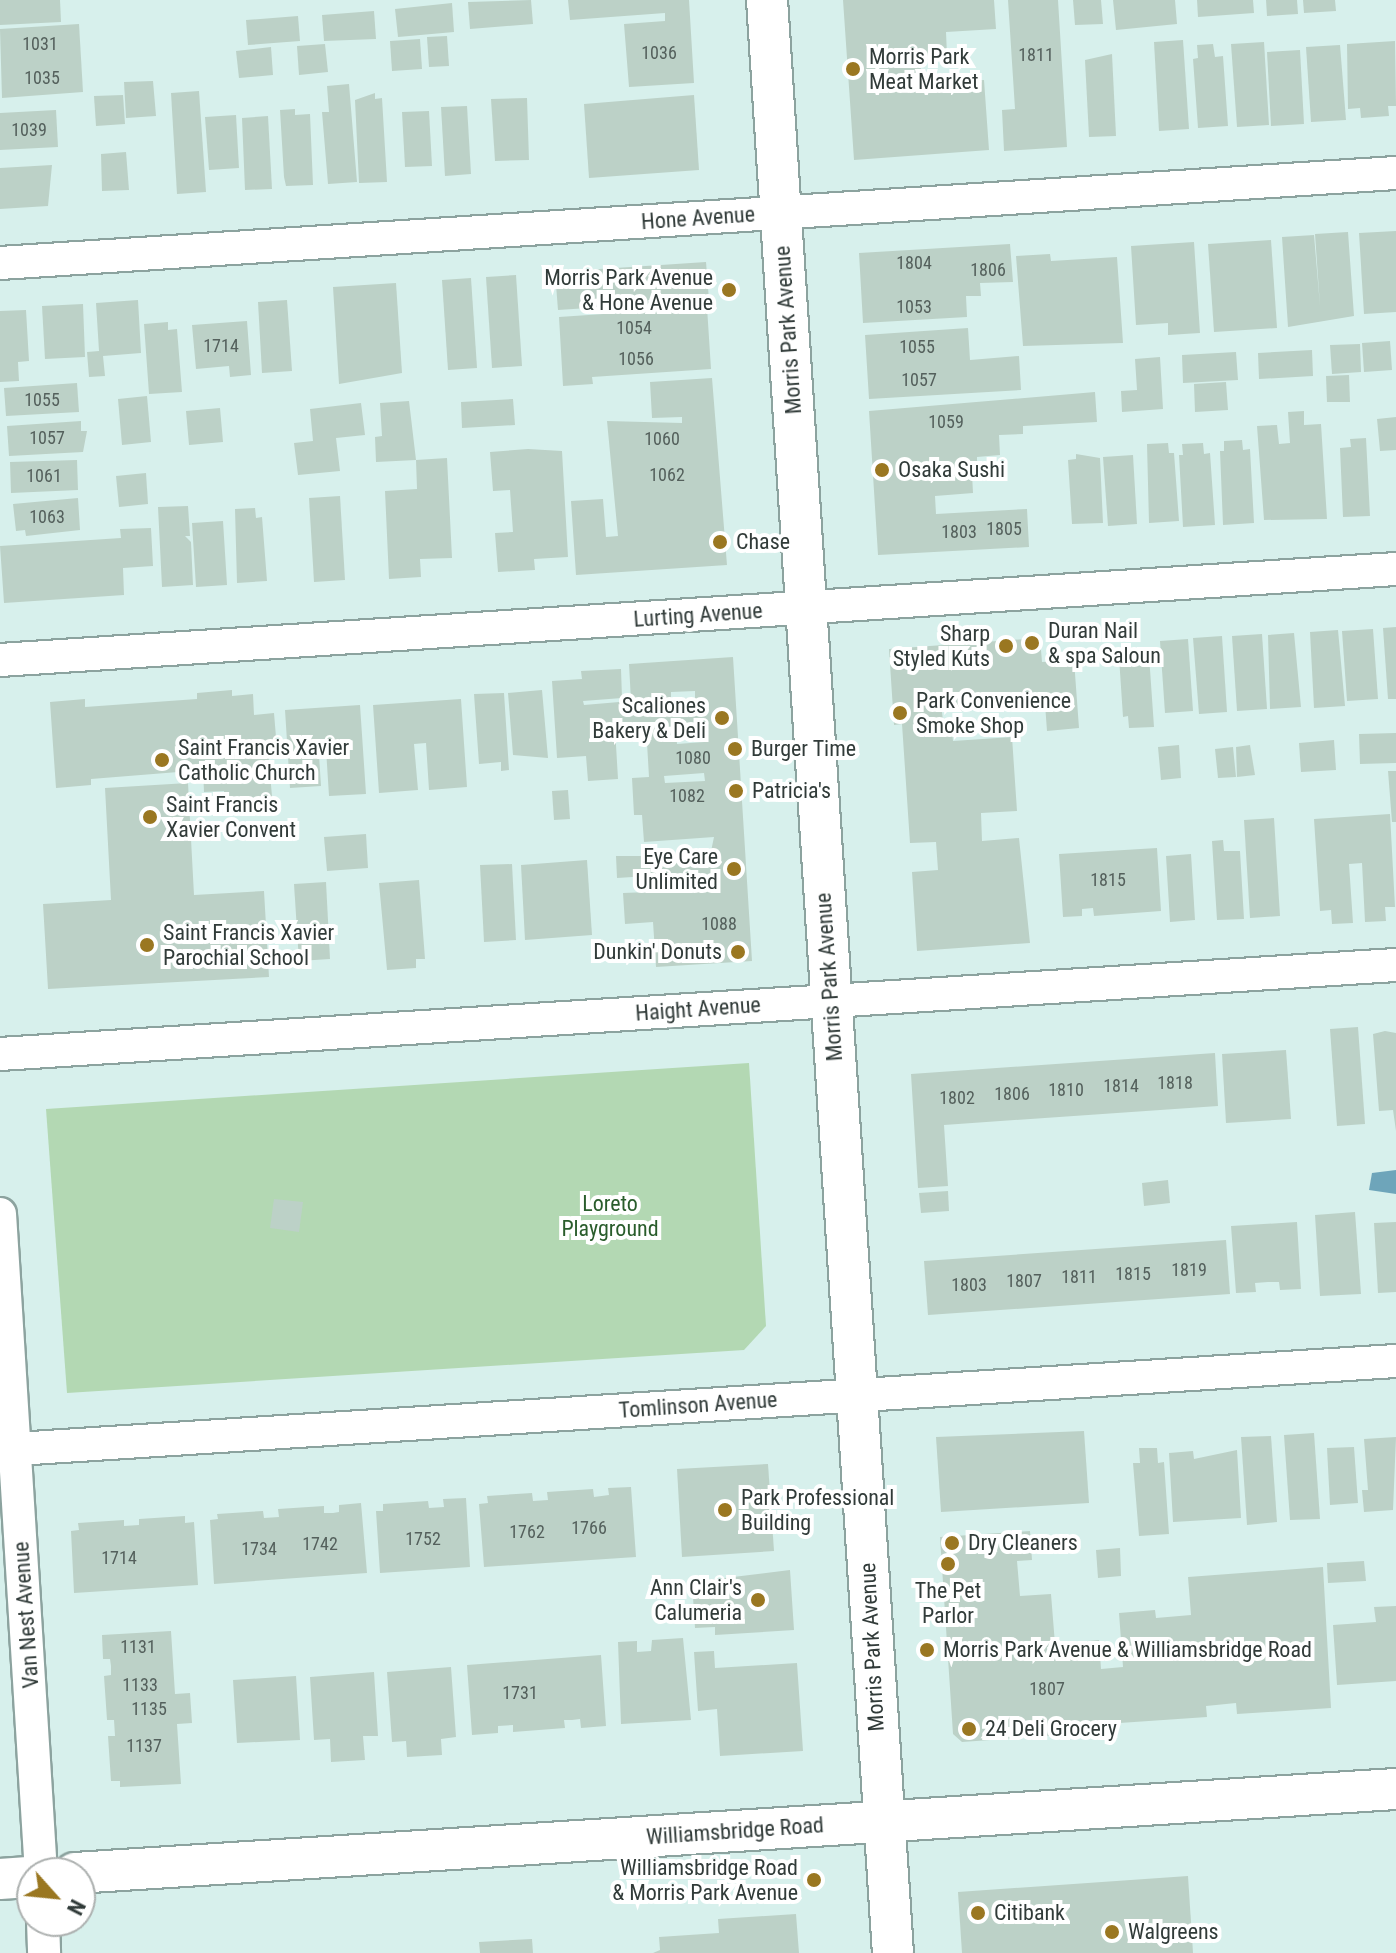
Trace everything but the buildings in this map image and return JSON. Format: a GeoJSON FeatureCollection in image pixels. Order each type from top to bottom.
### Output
{"type":"FeatureCollection","features":[{"type":"Feature","properties":{"kind":"main road","name":"Morris Park Avenue"},"geometry":{"type":"LineString","coordinates":[[767,0],[893,1953]]}},
{"type":"Feature","properties":{"kind":"main road","name":"Williamsbridge Road"},"geometry":{"type":"LineString","coordinates":[[96,1872],[1396,1789]]}},
{"type":"Feature","properties":{"kind":"street","name":"Hone Avenue"},"geometry":{"type":"LineString","coordinates":[[0,263],[1396,173]]}},
{"type":"Feature","properties":{"kind":"street","name":"Lurting Avenue"},"geometry":{"type":"LineString","coordinates":[[0,660],[1396,569]]}},
{"type":"Feature","properties":{"kind":"street","name":"Haight Avenue"},"geometry":{"type":"LineString","coordinates":[[0,1054],[1396,965]]}},
{"type":"Feature","properties":{"kind":"street","name":"Van Nest Avenue"},"geometry":{"type":"LineString","coordinates":[[0,1214],[7,1449],[40,1857]]}},
{"type":"Feature","properties":{"kind":"street","name":"Tomlinson Avenue"},"geometry":{"type":"LineString","coordinates":[[7,1449],[1396,1361]]}},
{"type":"Feature","properties":{"kind":"green space","name":"Loreto Playground"},"geometry":{"type":"Polygon","coordinates":[[[749,1063],[766,1326],[744,1350],[67,1393],[46,1109],[749,1063]]]}},
{"type":"Feature","properties":{"kind":"water"},"geometry":{"type":"Polygon","coordinates":[[[1396,1170],[1396,1194],[1369,1190],[1372,1173],[1396,1170]]]}},
{"type":"Feature","properties":{"kind":"place","name":"Morris Park Meat Market"},"geometry":{"type":"Point","coordinates":[853,69]}},
{"type":"Feature","properties":{"kind":"place","name":"Morris Park Avenue & Hone Avenue"},"geometry":{"type":"Point","coordinates":[729,290]}},
{"type":"Feature","properties":{"kind":"place","name":"Osaka Sushi"},"geometry":{"type":"Point","coordinates":[882,470]}},
{"type":"Feature","properties":{"kind":"place","name":"Chase"},"geometry":{"type":"Point","coordinates":[720,542]}},
{"type":"Feature","properties":{"kind":"place","name":"Duran Nail & spa Saloun"},"geometry":{"type":"Point","coordinates":[1032,643]}},
{"type":"Feature","properties":{"kind":"place","name":"Sharp Styled Kuts"},"geometry":{"type":"Point","coordinates":[1006,646]}},
{"type":"Feature","properties":{"kind":"place","name":"Park Convenience Smoke Shop"},"geometry":{"type":"Point","coordinates":[900,713]}},
{"type":"Feature","properties":{"kind":"place","name":"Scaliones Bakery & Deli"},"geometry":{"type":"Point","coordinates":[722,718]}},
{"type":"Feature","properties":{"kind":"place","name":"Burger Time"},"geometry":{"type":"Point","coordinates":[735,749]}},
{"type":"Feature","properties":{"kind":"place","name":"Saint Francis Xavier Catholic Church"},"geometry":{"type":"Point","coordinates":[162,760]}},
{"type":"Feature","properties":{"kind":"place","name":"Patricia's"},"geometry":{"type":"Point","coordinates":[736,791]}},
{"type":"Feature","properties":{"kind":"place","name":"Saint Francis Xavier Convent"},"geometry":{"type":"Point","coordinates":[150,817]}},
{"type":"Feature","properties":{"kind":"place","name":"Eye Care Unlimited"},"geometry":{"type":"Point","coordinates":[734,869]}},
{"type":"Feature","properties":{"kind":"place","name":"Saint Francis Xavier Parochial School"},"geometry":{"type":"Point","coordinates":[147,945]}},
{"type":"Feature","properties":{"kind":"place","name":"Dunkin' Donuts"},"geometry":{"type":"Point","coordinates":[738,952]}},
{"type":"Feature","properties":{"kind":"place","name":"Park Professional Building"},"geometry":{"type":"Point","coordinates":[725,1510]}},
{"type":"Feature","properties":{"kind":"place","name":"Dry Cleaners"},"geometry":{"type":"Point","coordinates":[952,1543]}},
{"type":"Feature","properties":{"kind":"place","name":"The Pet Parlor"},"geometry":{"type":"Point","coordinates":[948,1564]}},
{"type":"Feature","properties":{"kind":"place","name":"Ann Clair's Calumeria"},"geometry":{"type":"Point","coordinates":[758,1600]}},
{"type":"Feature","properties":{"kind":"place","name":"Morris Park Avenue & Williamsbridge Road"},"geometry":{"type":"Point","coordinates":[927,1650]}},
{"type":"Feature","properties":{"kind":"place","name":"24 Deli Grocery"},"geometry":{"type":"Point","coordinates":[969,1729]}},
{"type":"Feature","properties":{"kind":"place","name":"Williamsbridge Road & Morris Park Avenue"},"geometry":{"type":"Point","coordinates":[814,1880]}},
{"type":"Feature","properties":{"kind":"place","name":"Citibank"},"geometry":{"type":"Point","coordinates":[978,1913]}},
{"type":"Feature","properties":{"kind":"place","name":"Walgreens"},"geometry":{"type":"Point","coordinates":[1112,1932]}}]}
